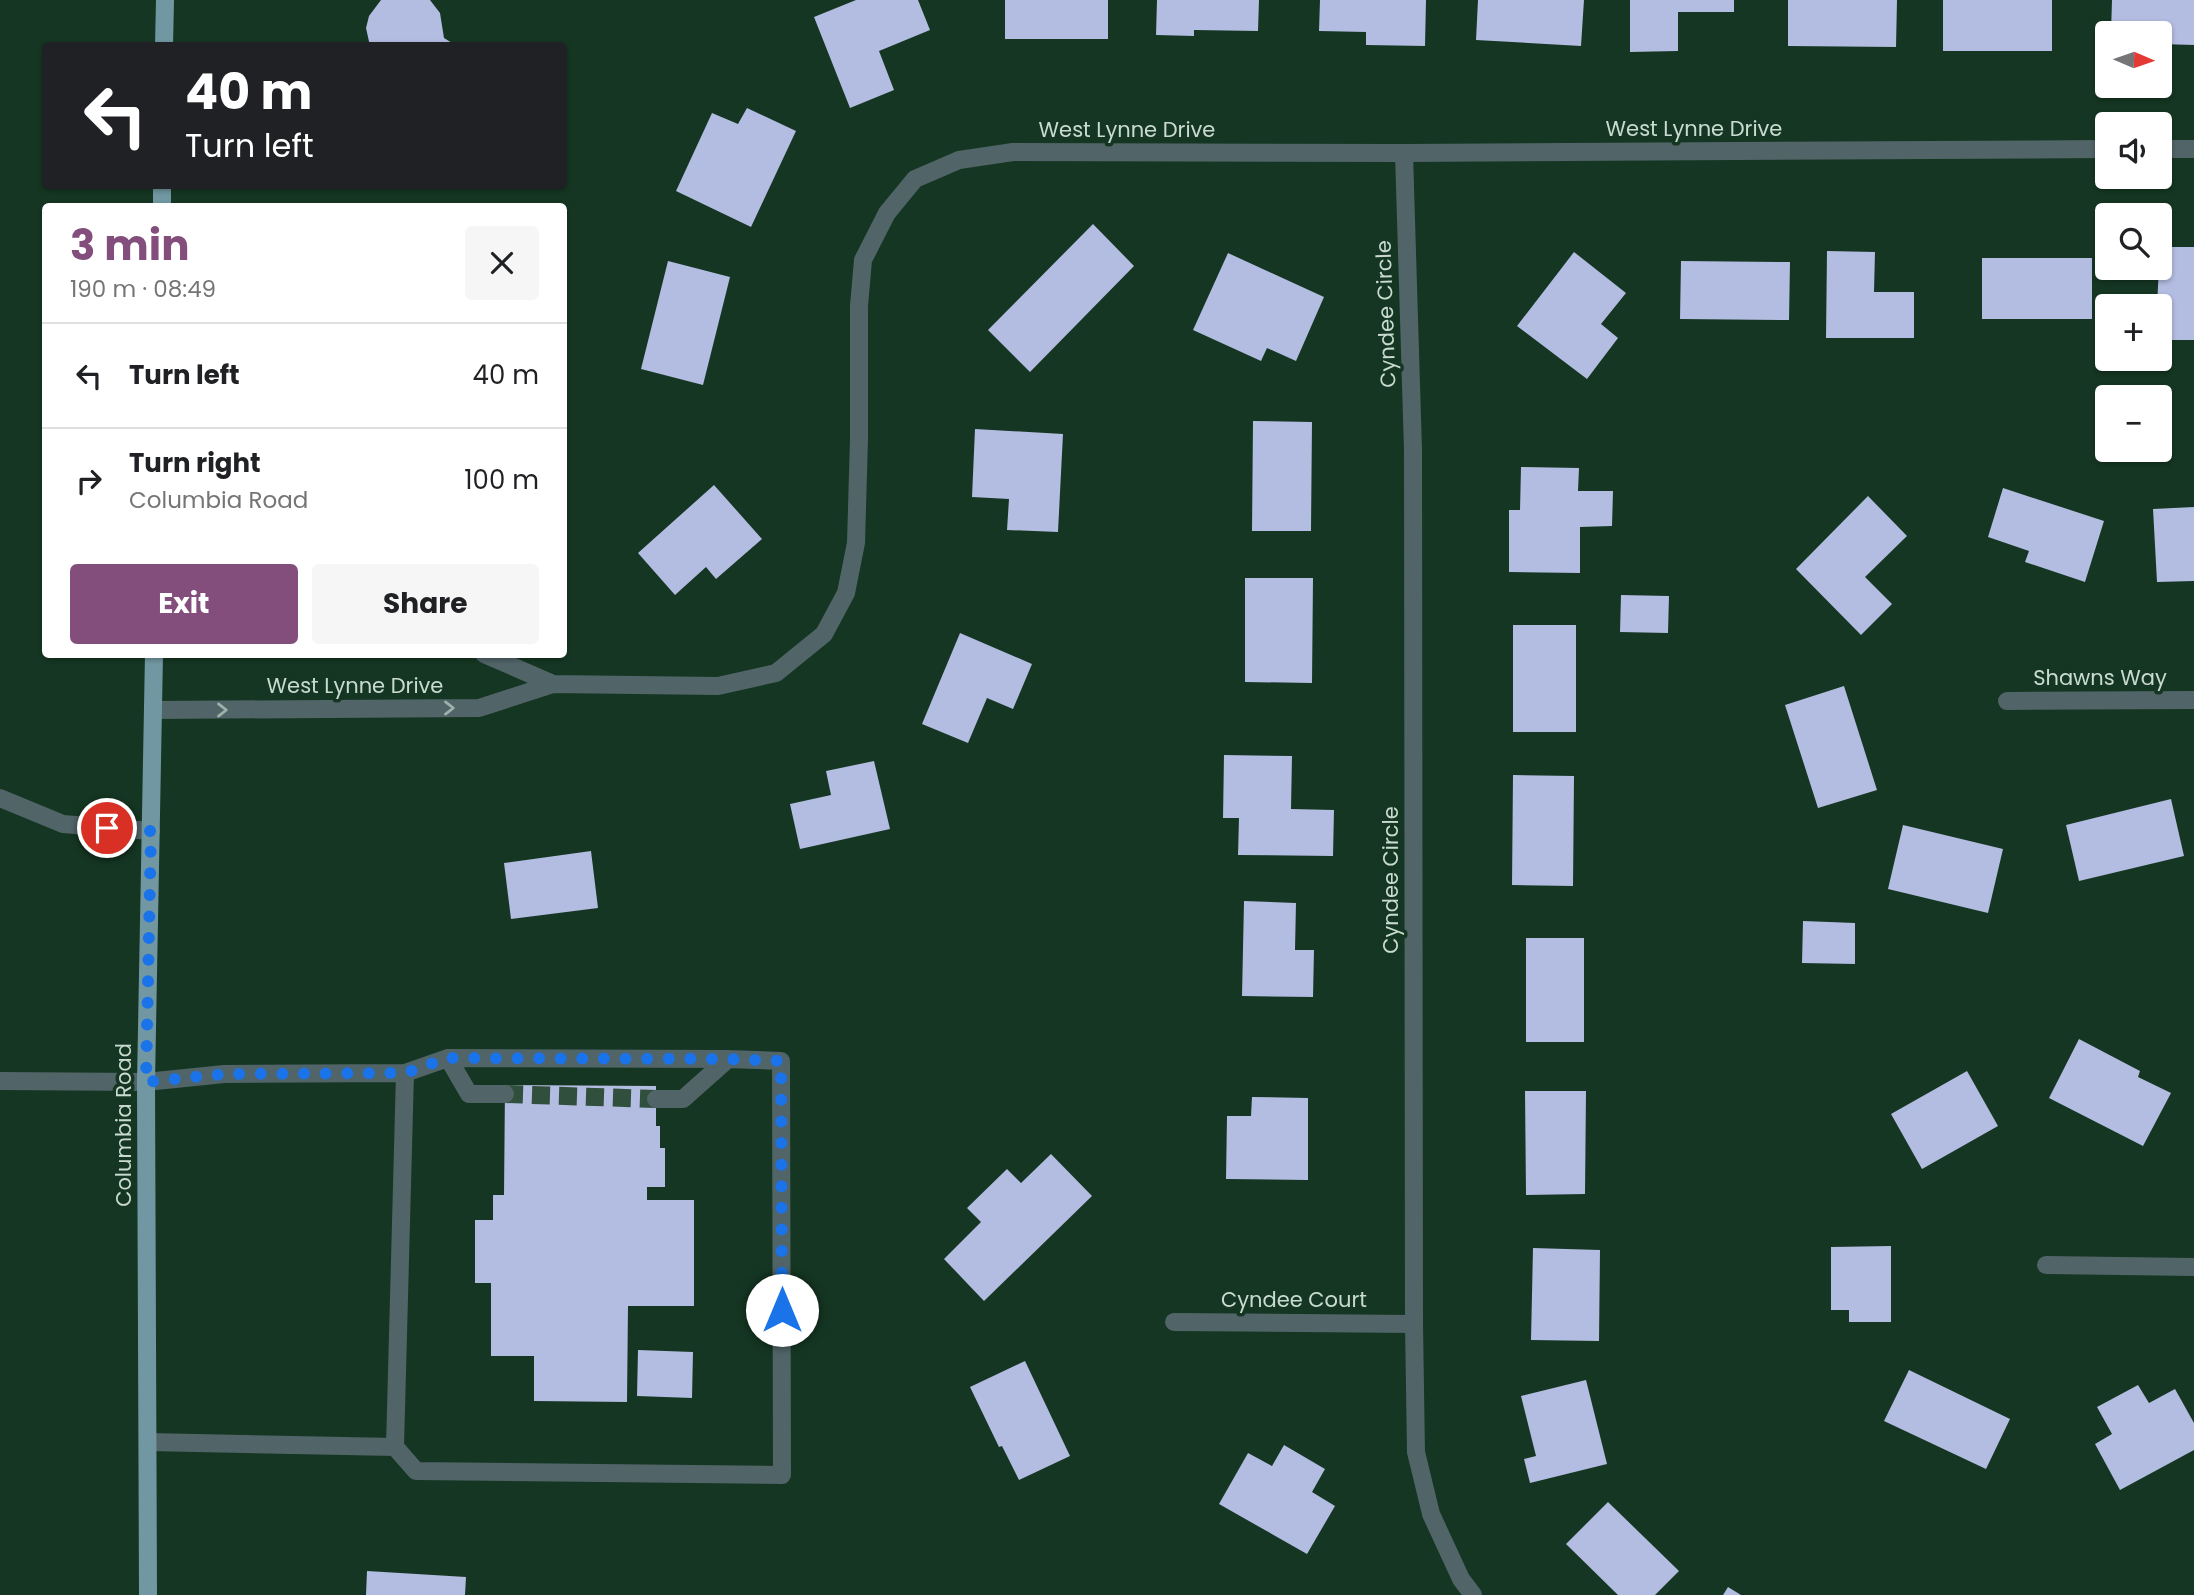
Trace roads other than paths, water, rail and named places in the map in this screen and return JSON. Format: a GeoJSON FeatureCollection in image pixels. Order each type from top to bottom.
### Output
{"type":"FeatureCollection","features":[{"type":"Feature","properties":{"kind":"main road"},"geometry":{"type":"LineString","coordinates":[[164,42],[165,0]]}},
{"type":"Feature","properties":{"kind":"main road","name":"Columbia Road"},"geometry":{"type":"LineString","coordinates":[[148,1595],[146,1082],[154,658]]}},
{"type":"Feature","properties":{"kind":"street","name":"West Lynne Drive"},"geometry":{"type":"LineString","coordinates":[[153,710],[479,708],[553,684],[718,686],[776,673],[824,634],[846,593],[856,543],[859,306],[863,260],[887,213],[915,179],[959,160],[1013,152],[2095,149]]}},
{"type":"Feature","properties":{"kind":"street"},"geometry":{"type":"LineString","coordinates":[[2172,149],[2194,149]]}},
{"type":"Feature","properties":{"kind":"street","name":"Cyndee Circle"},"geometry":{"type":"LineString","coordinates":[[1404,153],[1413,450],[1416,1452],[1431,1514],[1461,1579],[1473,1595]]}},
{"type":"Feature","properties":{"kind":"street","name":"West Lynne Drive"},"geometry":{"type":"LineString","coordinates":[[493,658],[553,684]]}},
{"type":"Feature","properties":{"kind":"street","name":"Shawns Way"},"geometry":{"type":"LineString","coordinates":[[2007,701],[2194,700]]}},
{"type":"Feature","properties":{"kind":"street"},"geometry":{"type":"LineString","coordinates":[[0,798],[63,824],[151,831]]}},
{"type":"Feature","properties":{"kind":"street"},"geometry":{"type":"LineString","coordinates":[[0,1081],[146,1082],[224,1074],[405,1073],[448,1058],[781,1061],[782,1475],[416,1471],[394,1447],[405,1073]]}},
{"type":"Feature","properties":{"kind":"street"},"geometry":{"type":"LineString","coordinates":[[448,1058],[469,1094],[505,1094]]}},
{"type":"Feature","properties":{"kind":"street"},"geometry":{"type":"LineString","coordinates":[[656,1098],[683,1099],[728,1059]]}},
{"type":"Feature","properties":{"kind":"street"},"geometry":{"type":"LineString","coordinates":[[2046,1265],[2194,1266]]}},
{"type":"Feature","properties":{"kind":"street","name":"Cyndee Court"},"geometry":{"type":"LineString","coordinates":[[1174,1322],[1414,1324]]}},
{"type":"Feature","properties":{"kind":"street"},"geometry":{"type":"LineString","coordinates":[[148,1443],[394,1447]]}},
{"type":"Feature","properties":{"kind":"tunnel"},"geometry":{"type":"LineString","coordinates":[[505,1094],[656,1099]]}}]}
